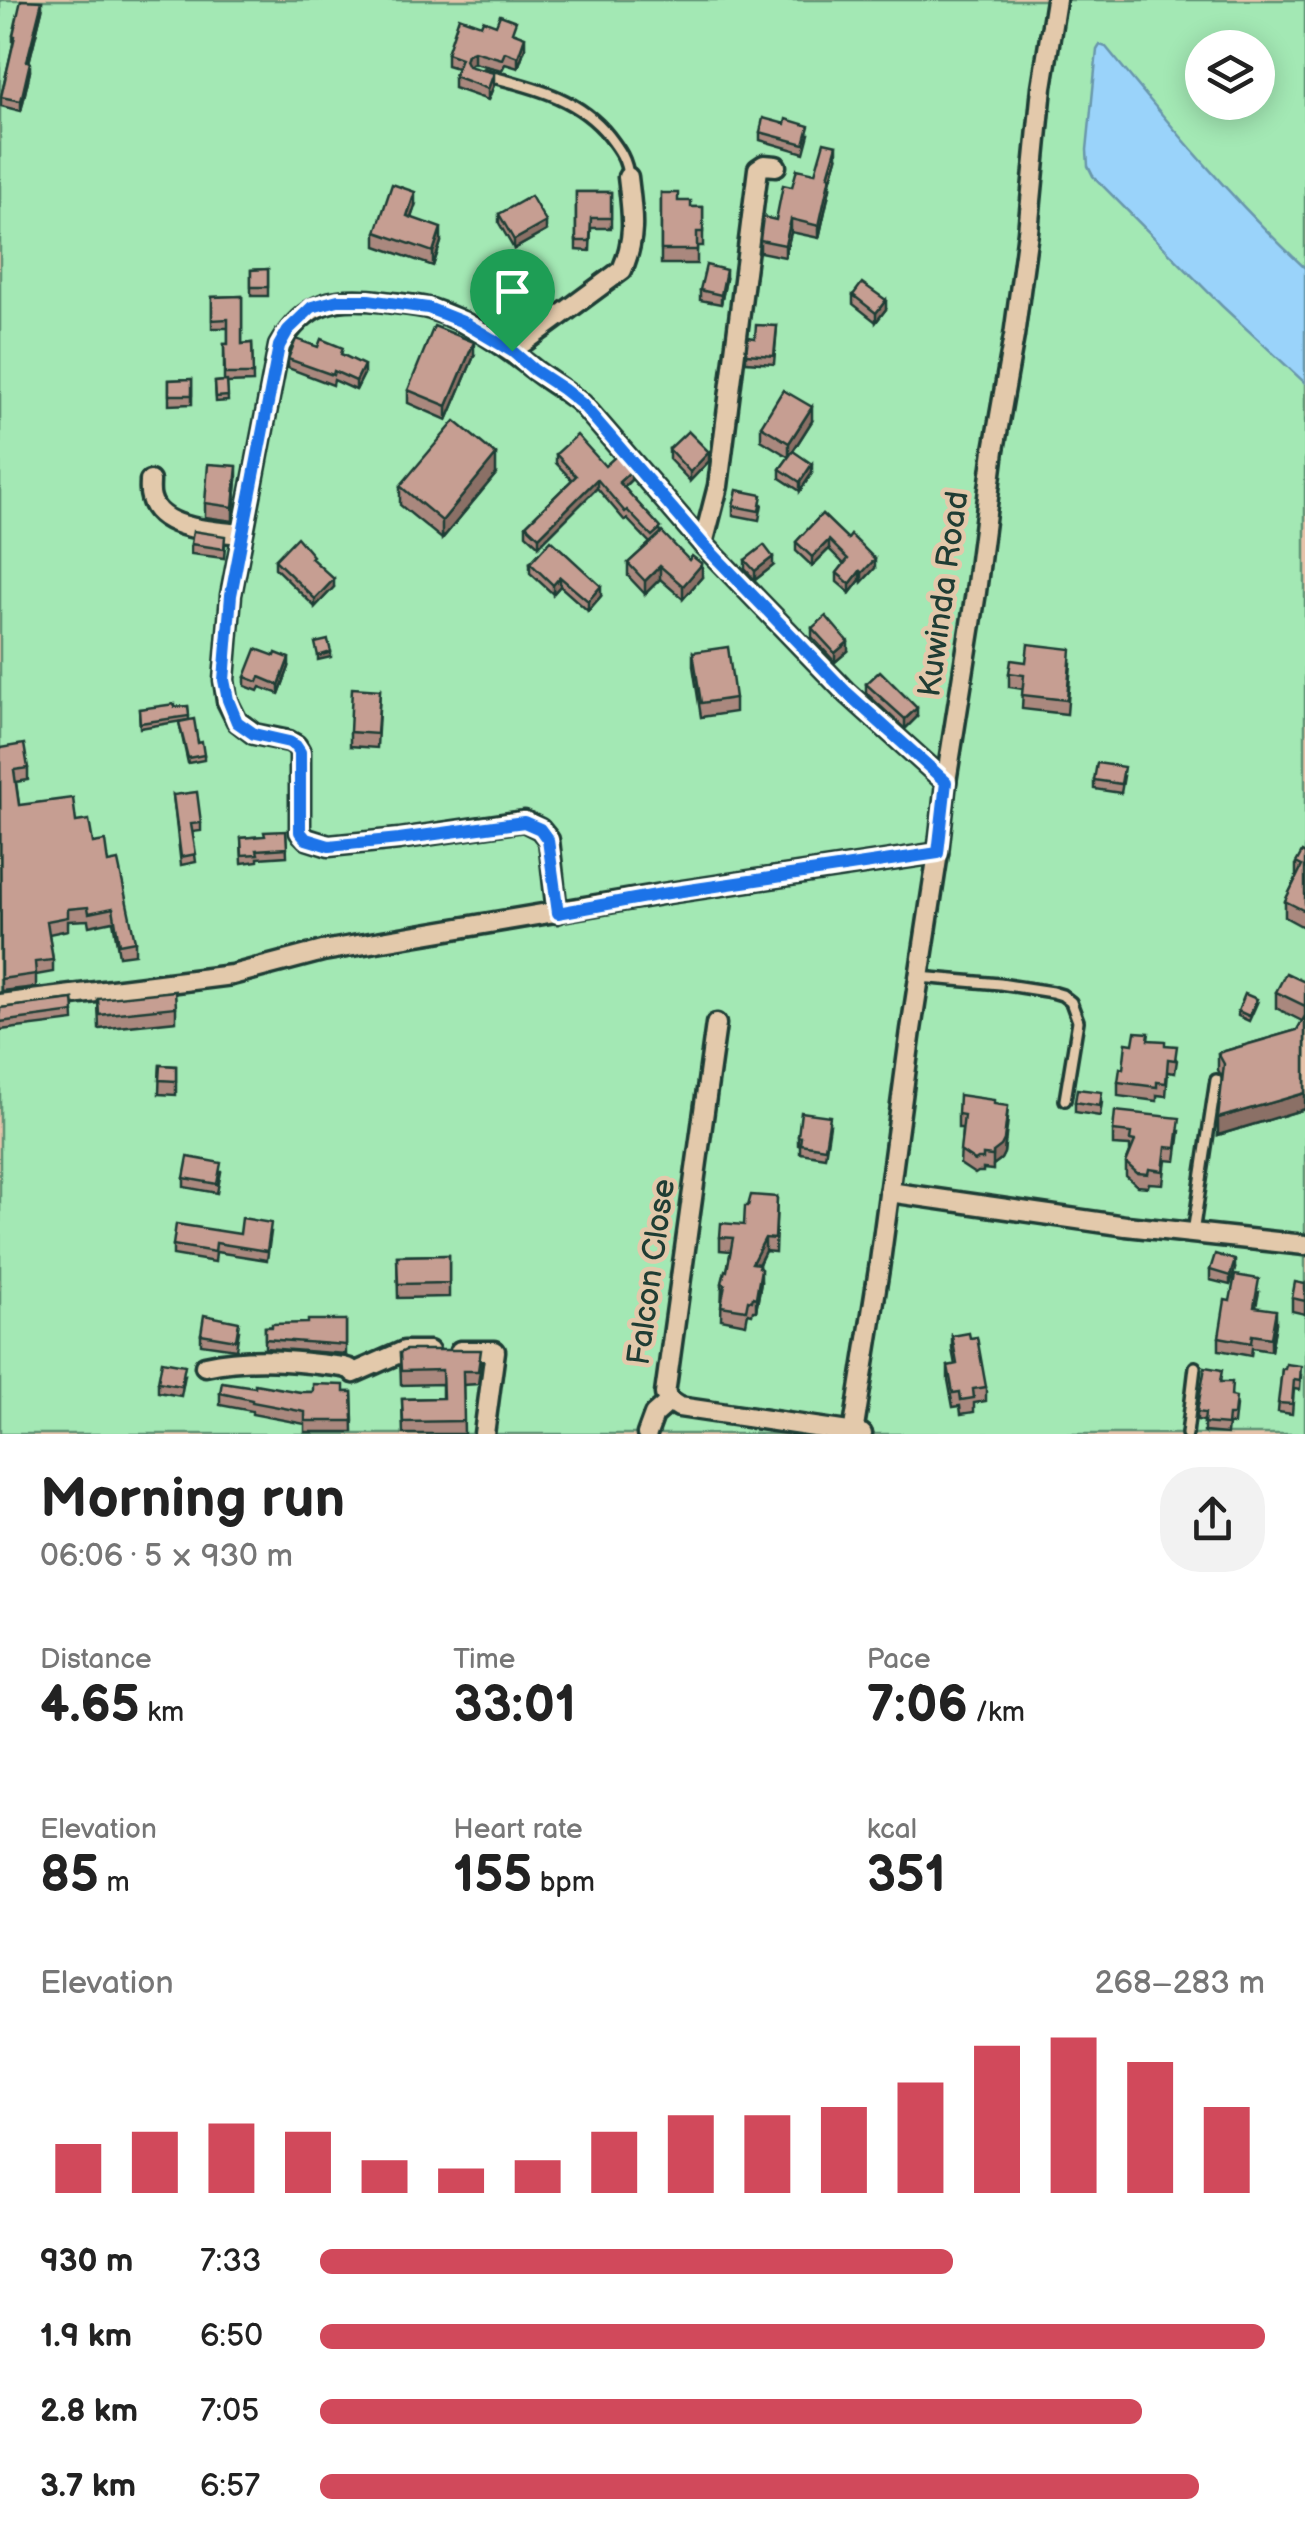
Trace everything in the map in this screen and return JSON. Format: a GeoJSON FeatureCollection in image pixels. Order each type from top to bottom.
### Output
{"type":"FeatureCollection","features":[{"type":"Feature","properties":{"kind":"street","name":"Kuwinda Road"},"geometry":{"type":"LineString","coordinates":[[856,1434],[946,782],[1016,319],[1042,87],[1056,0]]}},
{"type":"Feature","properties":{"kind":"street"},"geometry":{"type":"LineString","coordinates":[[703,544],[718,486],[758,169],[776,166]]}},
{"type":"Feature","properties":{"kind":"street"},"geometry":{"type":"LineString","coordinates":[[512,351],[622,270],[631,251],[634,230],[628,178]]}},
{"type":"Feature","properties":{"kind":"street"},"geometry":{"type":"LineString","coordinates":[[558,913],[548,840],[540,829],[524,822],[329,846],[306,839],[300,832],[300,752],[289,742],[254,734],[237,722],[228,700],[224,680],[231,595],[279,346],[288,330],[312,307],[338,300],[368,300],[428,308],[463,322],[512,351],[582,404],[703,544],[845,691],[946,782]]}},
{"type":"Feature","properties":{"kind":"street"},"geometry":{"type":"LineString","coordinates":[[150,482],[156,508],[176,523],[242,534]]}},
{"type":"Feature","properties":{"kind":"street"},"geometry":{"type":"LineString","coordinates":[[0,1004],[232,974],[322,951],[938,853]]}},
{"type":"Feature","properties":{"kind":"street","name":"Falcon Close"},"geometry":{"type":"LineString","coordinates":[[716,1024],[666,1394],[679,1408],[856,1434]]}},
{"type":"Feature","properties":{"kind":"street"},"geometry":{"type":"LineString","coordinates":[[889,1192],[1126,1226],[1305,1246]]}},
{"type":"Feature","properties":{"kind":"street"},"geometry":{"type":"LineString","coordinates":[[205,1366],[235,1360],[275,1360],[343,1367],[354,1374],[404,1351],[496,1351],[484,1434]]}},
{"type":"Feature","properties":{"kind":"street"},"geometry":{"type":"LineString","coordinates":[[648,1434],[654,1415],[670,1402]]}},
{"type":"Feature","properties":{"kind":"lane"},"geometry":{"type":"LineString","coordinates":[[472,72],[571,102],[597,121],[622,152],[628,178]]}},
{"type":"Feature","properties":{"kind":"lane"},"geometry":{"type":"LineString","coordinates":[[919,977],[1052,992],[1071,1002],[1078,1021],[1065,1100]]}},
{"type":"Feature","properties":{"kind":"lane"},"geometry":{"type":"LineString","coordinates":[[1193,1233],[1216,1080]]}},
{"type":"Feature","properties":{"kind":"lane"},"geometry":{"type":"LineString","coordinates":[[1187,1434],[1195,1367]]}},
{"type":"Feature","properties":{"kind":"green space"},"geometry":{"type":"Polygon","coordinates":[[[0,0],[1305,0],[1305,1434],[0,1434],[0,0]]]}},
{"type":"Feature","properties":{"kind":"water"},"geometry":{"type":"Polygon","coordinates":[[[1100,45],[1106,47],[1227,188],[1305,268],[1305,383],[1093,176],[1087,150],[1100,45]]]}},
{"type":"Feature","properties":{"kind":"building"},"geometry":{"type":"Polygon","coordinates":[[[21,0],[42,1],[21,101],[1,97],[21,0]]]}},
{"type":"Feature","properties":{"kind":"building"},"geometry":{"type":"Polygon","coordinates":[[[500,15],[516,21],[512,32],[525,37],[518,57],[505,52],[502,59],[474,51],[467,54],[468,66],[494,73],[488,89],[454,76],[461,58],[447,53],[459,17],[481,25],[483,20],[496,25],[500,15]]]}},
{"type":"Feature","properties":{"kind":"building"},"geometry":{"type":"Polygon","coordinates":[[[763,118],[809,126],[804,144],[760,132],[763,118]]]}},
{"type":"Feature","properties":{"kind":"building"},"geometry":{"type":"Polygon","coordinates":[[[824,142],[837,145],[819,226],[791,219],[785,245],[760,240],[763,217],[776,220],[783,185],[792,187],[797,169],[815,173],[824,142]]]}},
{"type":"Feature","properties":{"kind":"building"},"geometry":{"type":"Polygon","coordinates":[[[392,184],[415,192],[407,216],[441,228],[433,252],[376,232],[392,184]]]}},
{"type":"Feature","properties":{"kind":"building"},"geometry":{"type":"Polygon","coordinates":[[[576,192],[611,192],[611,218],[591,218],[590,241],[576,241],[576,192]]]}},
{"type":"Feature","properties":{"kind":"building"},"geometry":{"type":"Polygon","coordinates":[[[661,193],[678,193],[678,201],[691,201],[691,207],[703,207],[703,232],[697,232],[697,250],[661,250],[661,193]]]}},
{"type":"Feature","properties":{"kind":"building"},"geometry":{"type":"Polygon","coordinates":[[[531,196],[546,222],[514,240],[499,214],[531,196]]]}},
{"type":"Feature","properties":{"kind":"building"},"geometry":{"type":"Polygon","coordinates":[[[706,265],[726,270],[721,295],[700,290],[706,265]]]}},
{"type":"Feature","properties":{"kind":"building"},"geometry":{"type":"Polygon","coordinates":[[[268,269],[268,287],[251,287],[251,270],[268,269]]]}},
{"type":"Feature","properties":{"kind":"building"},"geometry":{"type":"Polygon","coordinates":[[[862,283],[886,300],[876,313],[853,295],[862,283]]]}},
{"type":"Feature","properties":{"kind":"building"},"geometry":{"type":"Polygon","coordinates":[[[242,296],[242,344],[252,343],[253,374],[225,374],[228,319],[212,320],[212,297],[242,296]]]}},
{"type":"Feature","properties":{"kind":"building"},"geometry":{"type":"Polygon","coordinates":[[[756,325],[777,326],[774,356],[746,354],[748,337],[755,338],[756,325]]]}},
{"type":"Feature","properties":{"kind":"building"},"geometry":{"type":"Polygon","coordinates":[[[434,326],[474,342],[447,406],[408,390],[434,326]]]}},
{"type":"Feature","properties":{"kind":"building"},"geometry":{"type":"Polygon","coordinates":[[[296,339],[318,347],[321,339],[343,348],[341,354],[364,365],[356,381],[288,359],[296,339]]]}},
{"type":"Feature","properties":{"kind":"building"},"geometry":{"type":"Polygon","coordinates":[[[192,379],[192,395],[169,395],[169,380],[192,379]]]}},
{"type":"Feature","properties":{"kind":"building"},"geometry":{"type":"Polygon","coordinates":[[[227,381],[228,396],[216,397],[215,382],[227,381]]]}},
{"type":"Feature","properties":{"kind":"building"},"geometry":{"type":"Polygon","coordinates":[[[783,390],[812,407],[789,443],[761,426],[783,390]]]}},
{"type":"Feature","properties":{"kind":"building"},"geometry":{"type":"Polygon","coordinates":[[[455,421],[496,455],[442,521],[400,486],[455,421]]]}},
{"type":"Feature","properties":{"kind":"building"},"geometry":{"type":"Polygon","coordinates":[[[688,431],[709,452],[690,472],[669,449],[688,431]]]}},
{"type":"Feature","properties":{"kind":"building"},"geometry":{"type":"Polygon","coordinates":[[[577,435],[605,466],[617,455],[631,471],[619,482],[661,528],[652,536],[597,479],[539,537],[526,525],[576,476],[556,454],[577,435]]]}},
{"type":"Feature","properties":{"kind":"building"},"geometry":{"type":"Polygon","coordinates":[[[793,451],[812,464],[800,482],[780,469],[793,451]]]}},
{"type":"Feature","properties":{"kind":"building"},"geometry":{"type":"Polygon","coordinates":[[[208,464],[237,466],[233,507],[205,503],[208,464]]]}},
{"type":"Feature","properties":{"kind":"building"},"geometry":{"type":"Polygon","coordinates":[[[737,490],[762,495],[759,511],[733,506],[737,490]]]}},
{"type":"Feature","properties":{"kind":"building"},"geometry":{"type":"Polygon","coordinates":[[[822,514],[875,559],[850,584],[837,573],[848,559],[829,540],[812,557],[796,542],[822,514]]]}},
{"type":"Feature","properties":{"kind":"building"},"geometry":{"type":"Polygon","coordinates":[[[193,531],[225,536],[224,549],[191,544],[193,531]]]}},
{"type":"Feature","properties":{"kind":"building"},"geometry":{"type":"Polygon","coordinates":[[[662,532],[689,560],[692,556],[702,564],[683,586],[660,566],[645,581],[628,563],[662,532]]]}},
{"type":"Feature","properties":{"kind":"building"},"geometry":{"type":"Polygon","coordinates":[[[297,537],[311,558],[334,579],[315,599],[275,560],[297,537]]]}},
{"type":"Feature","properties":{"kind":"building"},"geometry":{"type":"Polygon","coordinates":[[[551,540],[601,586],[588,601],[560,577],[553,585],[530,563],[551,540]]]}},
{"type":"Feature","properties":{"kind":"building"},"geometry":{"type":"Polygon","coordinates":[[[764,545],[773,557],[755,571],[745,560],[764,545]]]}},
{"type":"Feature","properties":{"kind":"building"},"geometry":{"type":"Polygon","coordinates":[[[826,616],[848,642],[835,653],[812,628],[826,616]]]}},
{"type":"Feature","properties":{"kind":"building"},"geometry":{"type":"Polygon","coordinates":[[[328,640],[331,652],[318,656],[315,643],[328,640]]]}},
{"type":"Feature","properties":{"kind":"building"},"geometry":{"type":"Polygon","coordinates":[[[1028,644],[1071,649],[1067,700],[1022,695],[1024,675],[1009,673],[1011,660],[1026,662],[1028,644]]]}},
{"type":"Feature","properties":{"kind":"building"},"geometry":{"type":"Polygon","coordinates":[[[728,647],[735,698],[701,703],[693,652],[728,647]]]}},
{"type":"Feature","properties":{"kind":"building"},"geometry":{"type":"Polygon","coordinates":[[[256,649],[289,658],[279,685],[260,677],[258,682],[245,677],[256,649]]]}},
{"type":"Feature","properties":{"kind":"building"},"geometry":{"type":"Polygon","coordinates":[[[880,671],[917,708],[905,719],[866,684],[880,671]]]}},
{"type":"Feature","properties":{"kind":"building"},"geometry":{"type":"Polygon","coordinates":[[[352,688],[380,690],[377,734],[350,732],[352,688]]]}},
{"type":"Feature","properties":{"kind":"building"},"geometry":{"type":"Polygon","coordinates":[[[188,706],[189,716],[140,723],[139,709],[188,706]]]}},
{"type":"Feature","properties":{"kind":"building"},"geometry":{"type":"Polygon","coordinates":[[[194,719],[204,755],[188,758],[179,722],[194,719]]]}},
{"type":"Feature","properties":{"kind":"building"},"geometry":{"type":"Polygon","coordinates":[[[24,744],[28,768],[14,770],[19,805],[73,798],[76,822],[89,820],[93,843],[105,841],[108,863],[118,861],[135,941],[119,944],[113,908],[89,913],[88,907],[68,909],[68,917],[47,921],[53,960],[35,962],[36,974],[1,979],[0,748],[24,744]]]}},
{"type":"Feature","properties":{"kind":"building"},"geometry":{"type":"Polygon","coordinates":[[[1097,763],[1124,767],[1121,784],[1094,780],[1097,763]]]}},
{"type":"Feature","properties":{"kind":"building"},"geometry":{"type":"Polygon","coordinates":[[[197,792],[201,823],[191,824],[196,854],[181,857],[173,795],[197,792]]]}},
{"type":"Feature","properties":{"kind":"building"},"geometry":{"type":"Polygon","coordinates":[[[286,831],[287,848],[242,855],[241,838],[286,831]]]}},
{"type":"Feature","properties":{"kind":"building"},"geometry":{"type":"Polygon","coordinates":[[[1302,852],[1305,911],[1285,901],[1302,866],[1296,863],[1302,852]]]}},
{"type":"Feature","properties":{"kind":"building"},"geometry":{"type":"Polygon","coordinates":[[[1286,973],[1305,982],[1305,1006],[1276,992],[1286,973]]]}},
{"type":"Feature","properties":{"kind":"building"},"geometry":{"type":"Polygon","coordinates":[[[175,991],[176,1007],[99,1015],[98,999],[175,991]]]}},
{"type":"Feature","properties":{"kind":"building"},"geometry":{"type":"Polygon","coordinates":[[[1245,994],[1257,999],[1249,1016],[1238,1011],[1245,994]]]}},
{"type":"Feature","properties":{"kind":"building"},"geometry":{"type":"Polygon","coordinates":[[[73,999],[74,1012],[0,1022],[0,1008],[73,999]]]}},
{"type":"Feature","properties":{"kind":"building"},"geometry":{"type":"Polygon","coordinates":[[[1305,1016],[1305,1093],[1218,1118],[1224,1064],[1218,1053],[1297,1030],[1305,1016]]]}},
{"type":"Feature","properties":{"kind":"building"},"geometry":{"type":"Polygon","coordinates":[[[1135,1032],[1149,1033],[1148,1040],[1177,1046],[1175,1060],[1168,1059],[1166,1083],[1157,1082],[1157,1087],[1118,1082],[1126,1043],[1133,1044],[1135,1032]]]}},
{"type":"Feature","properties":{"kind":"building"},"geometry":{"type":"Polygon","coordinates":[[[160,1065],[176,1066],[176,1081],[159,1080],[160,1065]]]}},
{"type":"Feature","properties":{"kind":"building"},"geometry":{"type":"Polygon","coordinates":[[[1077,1089],[1102,1092],[1100,1106],[1075,1102],[1077,1089]]]}},
{"type":"Feature","properties":{"kind":"building"},"geometry":{"type":"Polygon","coordinates":[[[959,1095],[1008,1106],[1004,1140],[993,1156],[983,1155],[983,1159],[975,1161],[960,1151],[964,1115],[958,1114],[959,1095]]]}},
{"type":"Feature","properties":{"kind":"building"},"geometry":{"type":"Polygon","coordinates":[[[1115,1111],[1180,1118],[1176,1148],[1166,1147],[1163,1171],[1149,1169],[1148,1174],[1137,1173],[1126,1163],[1135,1141],[1130,1140],[1131,1133],[1113,1131],[1115,1111]]]}},
{"type":"Feature","properties":{"kind":"building"},"geometry":{"type":"Polygon","coordinates":[[[801,1112],[830,1116],[825,1148],[800,1144],[801,1112]]]}},
{"type":"Feature","properties":{"kind":"building"},"geometry":{"type":"Polygon","coordinates":[[[188,1157],[221,1163],[217,1184],[184,1178],[188,1157]]]}},
{"type":"Feature","properties":{"kind":"building"},"geometry":{"type":"Polygon","coordinates":[[[751,1195],[777,1197],[775,1239],[765,1238],[752,1263],[759,1264],[761,1269],[756,1298],[748,1300],[746,1310],[721,1306],[725,1284],[722,1283],[733,1238],[720,1237],[721,1223],[744,1225],[745,1206],[751,1195]]]}},
{"type":"Feature","properties":{"kind":"building"},"geometry":{"type":"Polygon","coordinates":[[[242,1218],[271,1223],[267,1251],[216,1243],[215,1252],[173,1245],[176,1224],[240,1234],[242,1218]]]}},
{"type":"Feature","properties":{"kind":"building"},"geometry":{"type":"Polygon","coordinates":[[[1215,1254],[1235,1260],[1230,1276],[1210,1270],[1215,1254]]]}},
{"type":"Feature","properties":{"kind":"building"},"geometry":{"type":"Polygon","coordinates":[[[449,1255],[449,1283],[398,1284],[397,1256],[449,1255]]]}},
{"type":"Feature","properties":{"kind":"building"},"geometry":{"type":"Polygon","coordinates":[[[1235,1275],[1259,1279],[1254,1307],[1276,1310],[1271,1338],[1252,1335],[1251,1343],[1219,1337],[1225,1300],[1230,1301],[1235,1275]]]}},
{"type":"Feature","properties":{"kind":"building"},"geometry":{"type":"Polygon","coordinates":[[[1295,1282],[1305,1284],[1305,1301],[1292,1298],[1295,1282]]]}},
{"type":"Feature","properties":{"kind":"building"},"geometry":{"type":"Polygon","coordinates":[[[204,1315],[239,1322],[236,1340],[201,1334],[204,1315]]]}},
{"type":"Feature","properties":{"kind":"building"},"geometry":{"type":"Polygon","coordinates":[[[308,1320],[346,1320],[346,1345],[265,1339],[265,1327],[308,1320]]]}},
{"type":"Feature","properties":{"kind":"building"},"geometry":{"type":"Polygon","coordinates":[[[969,1333],[970,1338],[977,1337],[986,1387],[973,1389],[974,1398],[961,1400],[960,1392],[953,1393],[948,1366],[957,1364],[952,1336],[969,1333]]]}},
{"type":"Feature","properties":{"kind":"building"},"geometry":{"type":"Polygon","coordinates":[[[481,1350],[478,1371],[463,1371],[464,1421],[403,1422],[402,1399],[443,1398],[442,1370],[401,1371],[400,1353],[481,1350]]]}},
{"type":"Feature","properties":{"kind":"building"},"geometry":{"type":"Polygon","coordinates":[[[162,1361],[185,1365],[181,1386],[158,1382],[162,1361]]]}},
{"type":"Feature","properties":{"kind":"building"},"geometry":{"type":"Polygon","coordinates":[[[1286,1364],[1301,1366],[1300,1381],[1294,1380],[1292,1404],[1278,1403],[1286,1364]]]}},
{"type":"Feature","properties":{"kind":"building"},"geometry":{"type":"Polygon","coordinates":[[[1205,1367],[1222,1370],[1220,1382],[1232,1382],[1231,1396],[1236,1397],[1234,1415],[1228,1415],[1227,1425],[1204,1423],[1205,1413],[1197,1412],[1205,1367]]]}},
{"type":"Feature","properties":{"kind":"building"},"geometry":{"type":"Polygon","coordinates":[[[222,1382],[300,1392],[313,1392],[313,1384],[344,1385],[344,1392],[352,1392],[353,1421],[305,1421],[305,1412],[220,1393],[222,1382]]]}},
{"type":"Feature","properties":{"kind":"route"},"geometry":{"type":"LineString","coordinates":[[338,300],[368,300],[428,308],[463,322],[512,351],[582,404],[703,544],[845,691],[946,782],[938,853],[558,913],[548,840],[540,829],[524,822],[329,846],[306,839],[300,832],[300,752],[289,742],[254,734],[237,722],[224,680],[231,595],[279,346],[288,330],[312,307],[338,300]]}}]}
